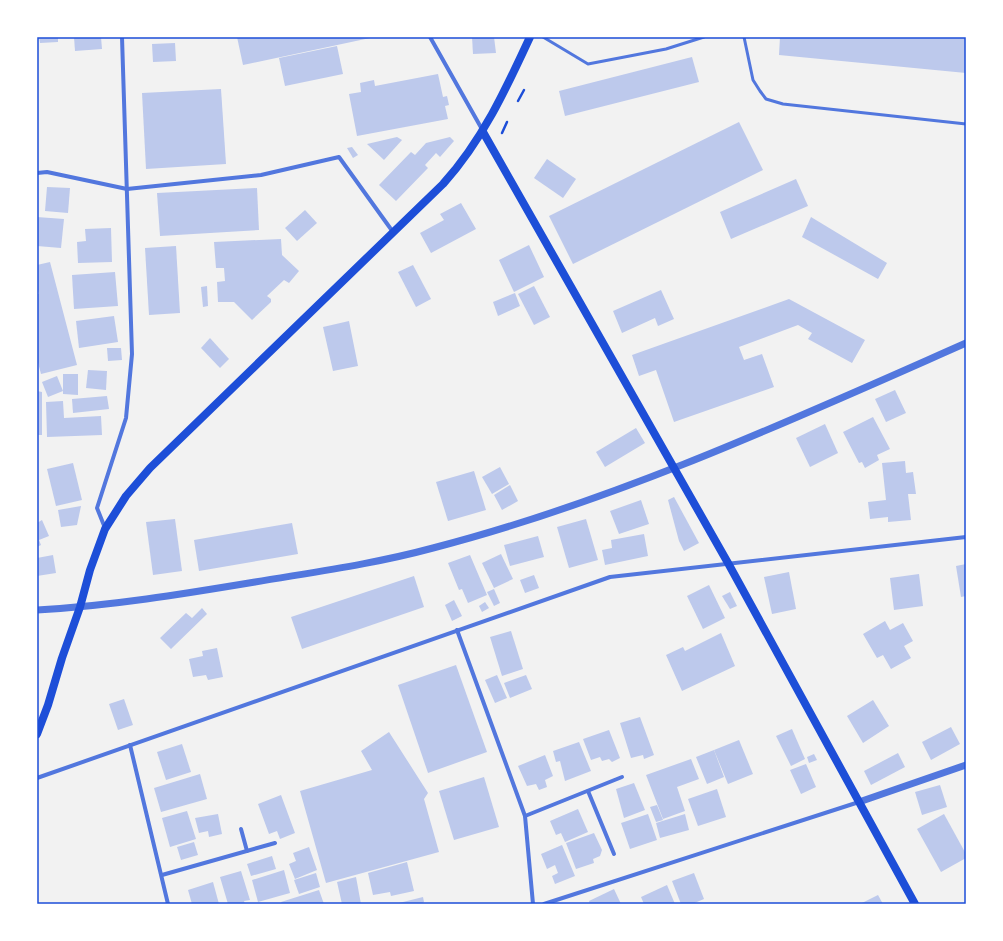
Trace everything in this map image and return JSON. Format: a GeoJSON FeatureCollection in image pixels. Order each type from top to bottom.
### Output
{"type":"FeatureCollection","features":[{"type":"Feature","properties":{"kind":"main road"},"geometry":{"type":"LineString","coordinates":[[37,734],[80,607],[90,570],[105,529],[126,496],[150,468],[393,232],[462,162],[483,132],[508,86],[530,37]]}},
{"type":"Feature","properties":{"kind":"main road"},"geometry":{"type":"LineString","coordinates":[[483,132],[728,563],[915,904]]}},
{"type":"Feature","properties":{"kind":"street"},"geometry":{"type":"LineString","coordinates":[[105,529],[97,508],[126,418],[132,354],[122,37]]}},
{"type":"Feature","properties":{"kind":"street"},"geometry":{"type":"LineString","coordinates":[[430,37],[483,132]]}},
{"type":"Feature","properties":{"kind":"street"},"geometry":{"type":"LineString","coordinates":[[37,174],[47,172],[127,189],[261,175],[339,157],[393,232]]}},
{"type":"Feature","properties":{"kind":"street"},"geometry":{"type":"LineString","coordinates":[[37,610],[80,607],[212,589],[327,570],[432,548],[530,519],[674,468],[966,344]]}},
{"type":"Feature","properties":{"kind":"street"},"geometry":{"type":"LineString","coordinates":[[37,778],[610,577],[966,537]]}},
{"type":"Feature","properties":{"kind":"street"},"geometry":{"type":"LineString","coordinates":[[457,630],[525,816],[533,904]]}},
{"type":"Feature","properties":{"kind":"street"},"geometry":{"type":"LineString","coordinates":[[130,745],[168,904]]}},
{"type":"Feature","properties":{"kind":"street"},"geometry":{"type":"LineString","coordinates":[[544,904],[859,802],[966,765]]}},
{"type":"Feature","properties":{"kind":"street"},"geometry":{"type":"LineString","coordinates":[[525,816],[622,777]]}},
{"type":"Feature","properties":{"kind":"street"},"geometry":{"type":"LineString","coordinates":[[588,791],[614,854]]}},
{"type":"Feature","properties":{"kind":"street"},"geometry":{"type":"LineString","coordinates":[[241,829],[248,851]]}},
{"type":"Feature","properties":{"kind":"street"},"geometry":{"type":"LineString","coordinates":[[162,875],[275,843]]}},
{"type":"Feature","properties":{"kind":"lane"},"geometry":{"type":"LineString","coordinates":[[542,37],[588,64],[666,49],[704,37]]}},
{"type":"Feature","properties":{"kind":"lane"},"geometry":{"type":"LineString","coordinates":[[744,37],[753,80],[766,99],[783,104],[966,124]]}},
{"type":"Feature","properties":{"kind":"building"},"geometry":{"type":"Polygon","coordinates":[[[39,37],[58,37],[58,42],[40,43],[39,37]]]}},
{"type":"Feature","properties":{"kind":"building"},"geometry":{"type":"Polygon","coordinates":[[[74,37],[101,37],[102,49],[75,51],[74,37]]]}},
{"type":"Feature","properties":{"kind":"building"},"geometry":{"type":"Polygon","coordinates":[[[237,37],[370,37],[370,38],[243,65],[237,37]]]}},
{"type":"Feature","properties":{"kind":"building"},"geometry":{"type":"Polygon","coordinates":[[[472,37],[494,37],[496,53],[473,54],[472,37]]]}},
{"type":"Feature","properties":{"kind":"building"},"geometry":{"type":"Polygon","coordinates":[[[780,37],[966,37],[966,73],[779,55],[780,37]]]}},
{"type":"Feature","properties":{"kind":"building"},"geometry":{"type":"Polygon","coordinates":[[[175,43],[176,61],[153,62],[152,44],[175,43]]]}},
{"type":"Feature","properties":{"kind":"building"},"geometry":{"type":"Polygon","coordinates":[[[337,46],[343,74],[285,86],[279,58],[337,46]]]}},
{"type":"Feature","properties":{"kind":"building"},"geometry":{"type":"Polygon","coordinates":[[[692,57],[699,82],[565,116],[559,91],[692,57]]]}},
{"type":"Feature","properties":{"kind":"building"},"geometry":{"type":"Polygon","coordinates":[[[438,74],[443,97],[447,96],[449,105],[445,106],[448,119],[357,136],[349,94],[361,92],[360,83],[374,80],[375,86],[438,74]]]}},
{"type":"Feature","properties":{"kind":"building"},"geometry":{"type":"Polygon","coordinates":[[[221,89],[226,164],[146,169],[142,93],[221,89]]]}},
{"type":"Feature","properties":{"kind":"building"},"geometry":{"type":"Polygon","coordinates":[[[739,122],[763,170],[573,264],[549,216],[739,122]]]}},
{"type":"Feature","properties":{"kind":"building"},"geometry":{"type":"Polygon","coordinates":[[[397,137],[402,140],[384,160],[367,144],[397,137]]]}},
{"type":"Feature","properties":{"kind":"building"},"geometry":{"type":"Polygon","coordinates":[[[450,137],[454,141],[440,157],[436,153],[425,165],[428,168],[396,201],[379,185],[411,152],[415,155],[426,143],[450,137]]]}},
{"type":"Feature","properties":{"kind":"building"},"geometry":{"type":"Polygon","coordinates":[[[352,147],[358,155],[353,158],[347,148],[352,147]]]}},
{"type":"Feature","properties":{"kind":"building"},"geometry":{"type":"Polygon","coordinates":[[[547,159],[576,179],[563,198],[534,178],[547,159]]]}},
{"type":"Feature","properties":{"kind":"building"},"geometry":{"type":"Polygon","coordinates":[[[796,179],[808,206],[731,239],[720,212],[796,179]]]}},
{"type":"Feature","properties":{"kind":"building"},"geometry":{"type":"Polygon","coordinates":[[[47,187],[70,188],[68,213],[45,211],[47,187]]]}},
{"type":"Feature","properties":{"kind":"building"},"geometry":{"type":"Polygon","coordinates":[[[257,188],[259,230],[160,236],[157,193],[257,188]]]}},
{"type":"Feature","properties":{"kind":"building"},"geometry":{"type":"Polygon","coordinates":[[[461,203],[476,229],[431,253],[420,233],[444,220],[440,214],[461,203]]]}},
{"type":"Feature","properties":{"kind":"building"},"geometry":{"type":"Polygon","coordinates":[[[305,210],[317,223],[297,241],[285,228],[305,210]]]}},
{"type":"Feature","properties":{"kind":"building"},"geometry":{"type":"Polygon","coordinates":[[[37,217],[64,219],[61,248],[37,246],[37,217]]]}},
{"type":"Feature","properties":{"kind":"building"},"geometry":{"type":"Polygon","coordinates":[[[811,217],[887,263],[878,279],[802,237],[811,217]]]}},
{"type":"Feature","properties":{"kind":"building"},"geometry":{"type":"Polygon","coordinates":[[[111,228],[112,262],[78,263],[77,242],[86,241],[85,229],[111,228]]]}},
{"type":"Feature","properties":{"kind":"building"},"geometry":{"type":"Polygon","coordinates":[[[281,239],[282,255],[299,271],[289,283],[284,280],[267,296],[271,299],[271,302],[252,320],[234,302],[218,302],[217,282],[225,281],[224,268],[216,268],[214,242],[281,239]]]}},
{"type":"Feature","properties":{"kind":"building"},"geometry":{"type":"Polygon","coordinates":[[[529,245],[544,277],[514,292],[499,260],[529,245]]]}},
{"type":"Feature","properties":{"kind":"building"},"geometry":{"type":"Polygon","coordinates":[[[176,246],[180,313],[149,315],[145,248],[176,246]]]}},
{"type":"Feature","properties":{"kind":"building"},"geometry":{"type":"Polygon","coordinates":[[[50,262],[77,365],[41,374],[37,359],[37,294],[39,294],[37,285],[37,265],[50,262]]]}},
{"type":"Feature","properties":{"kind":"building"},"geometry":{"type":"Polygon","coordinates":[[[413,265],[431,299],[416,307],[398,272],[413,265]]]}},
{"type":"Feature","properties":{"kind":"building"},"geometry":{"type":"Polygon","coordinates":[[[115,272],[118,306],[74,309],[72,275],[115,272]]]}},
{"type":"Feature","properties":{"kind":"building"},"geometry":{"type":"Polygon","coordinates":[[[207,286],[208,306],[203,307],[201,287],[207,286]]]}},
{"type":"Feature","properties":{"kind":"building"},"geometry":{"type":"Polygon","coordinates":[[[534,286],[550,317],[534,325],[518,294],[534,286]]]}},
{"type":"Feature","properties":{"kind":"building"},"geometry":{"type":"Polygon","coordinates":[[[661,290],[674,319],[658,326],[655,318],[622,333],[613,311],[661,290]]]}},
{"type":"Feature","properties":{"kind":"building"},"geometry":{"type":"Polygon","coordinates":[[[515,293],[520,306],[498,316],[493,302],[515,293]]]}},
{"type":"Feature","properties":{"kind":"building"},"geometry":{"type":"Polygon","coordinates":[[[789,299],[865,340],[852,363],[808,339],[812,333],[798,325],[739,347],[744,360],[762,354],[774,387],[674,422],[656,370],[639,376],[632,355],[789,299]]]}},
{"type":"Feature","properties":{"kind":"building"},"geometry":{"type":"Polygon","coordinates":[[[114,316],[118,342],[79,348],[76,321],[114,316]]]}},
{"type":"Feature","properties":{"kind":"building"},"geometry":{"type":"Polygon","coordinates":[[[349,321],[358,366],[333,371],[323,327],[349,321]]]}},
{"type":"Feature","properties":{"kind":"building"},"geometry":{"type":"Polygon","coordinates":[[[210,338],[229,359],[220,368],[201,348],[210,338]]]}},
{"type":"Feature","properties":{"kind":"building"},"geometry":{"type":"Polygon","coordinates":[[[107,348],[121,348],[122,360],[108,361],[107,348]]]}},
{"type":"Feature","properties":{"kind":"building"},"geometry":{"type":"Polygon","coordinates":[[[88,370],[107,371],[106,390],[86,388],[88,370]]]}},
{"type":"Feature","properties":{"kind":"building"},"geometry":{"type":"Polygon","coordinates":[[[63,374],[78,374],[78,395],[63,394],[63,374]]]}},
{"type":"Feature","properties":{"kind":"building"},"geometry":{"type":"Polygon","coordinates":[[[57,376],[63,391],[48,397],[42,382],[57,376]]]}},
{"type":"Feature","properties":{"kind":"building"},"geometry":{"type":"Polygon","coordinates":[[[895,390],[906,413],[886,422],[875,399],[895,390]]]}},
{"type":"Feature","properties":{"kind":"building"},"geometry":{"type":"Polygon","coordinates":[[[37,391],[42,392],[42,435],[37,435],[37,391]]]}},
{"type":"Feature","properties":{"kind":"building"},"geometry":{"type":"Polygon","coordinates":[[[107,396],[109,409],[73,413],[72,399],[107,396]]]}},
{"type":"Feature","properties":{"kind":"building"},"geometry":{"type":"Polygon","coordinates":[[[63,401],[64,418],[101,416],[102,435],[47,437],[46,402],[63,401]]]}},
{"type":"Feature","properties":{"kind":"building"},"geometry":{"type":"Polygon","coordinates":[[[873,417],[890,449],[877,455],[879,460],[865,468],[862,462],[859,463],[843,432],[873,417]]]}},
{"type":"Feature","properties":{"kind":"building"},"geometry":{"type":"Polygon","coordinates":[[[825,424],[838,453],[810,467],[796,438],[825,424]]]}},
{"type":"Feature","properties":{"kind":"building"},"geometry":{"type":"Polygon","coordinates":[[[636,428],[645,443],[605,467],[596,452],[636,428]]]}},
{"type":"Feature","properties":{"kind":"building"},"geometry":{"type":"Polygon","coordinates":[[[905,461],[906,473],[913,472],[916,494],[908,494],[911,520],[888,522],[888,517],[870,519],[868,502],[886,500],[882,463],[905,461]]]}},
{"type":"Feature","properties":{"kind":"building"},"geometry":{"type":"Polygon","coordinates":[[[73,463],[82,500],[56,506],[47,469],[73,463]]]}},
{"type":"Feature","properties":{"kind":"building"},"geometry":{"type":"Polygon","coordinates":[[[500,467],[509,484],[492,494],[482,477],[500,467]]]}},
{"type":"Feature","properties":{"kind":"building"},"geometry":{"type":"Polygon","coordinates":[[[474,471],[486,510],[448,521],[436,482],[474,471]]]}},
{"type":"Feature","properties":{"kind":"building"},"geometry":{"type":"Polygon","coordinates":[[[510,485],[518,501],[502,510],[494,495],[510,485]]]}},
{"type":"Feature","properties":{"kind":"building"},"geometry":{"type":"Polygon","coordinates":[[[674,497],[699,543],[684,551],[679,541],[668,500],[674,497]]]}},
{"type":"Feature","properties":{"kind":"building"},"geometry":{"type":"Polygon","coordinates":[[[641,500],[649,524],[619,534],[610,511],[641,500]]]}},
{"type":"Feature","properties":{"kind":"building"},"geometry":{"type":"Polygon","coordinates":[[[81,506],[77,525],[61,527],[58,510],[81,506]]]}},
{"type":"Feature","properties":{"kind":"building"},"geometry":{"type":"Polygon","coordinates":[[[175,519],[182,571],[153,575],[146,522],[175,519]]]}},
{"type":"Feature","properties":{"kind":"building"},"geometry":{"type":"Polygon","coordinates":[[[586,519],[598,560],[569,568],[557,527],[586,519]]]}},
{"type":"Feature","properties":{"kind":"building"},"geometry":{"type":"Polygon","coordinates":[[[42,520],[49,536],[39,540],[41,545],[37,547],[37,523],[42,520]]]}},
{"type":"Feature","properties":{"kind":"building"},"geometry":{"type":"Polygon","coordinates":[[[292,523],[298,554],[199,571],[194,540],[292,523]]]}},
{"type":"Feature","properties":{"kind":"building"},"geometry":{"type":"Polygon","coordinates":[[[644,534],[648,556],[605,565],[602,550],[612,548],[611,540],[644,534]]]}},
{"type":"Feature","properties":{"kind":"building"},"geometry":{"type":"Polygon","coordinates":[[[538,536],[544,557],[510,566],[504,545],[538,536]]]}},
{"type":"Feature","properties":{"kind":"building"},"geometry":{"type":"Polygon","coordinates":[[[501,554],[513,579],[494,588],[482,563],[501,554]]]}},
{"type":"Feature","properties":{"kind":"building"},"geometry":{"type":"Polygon","coordinates":[[[53,555],[56,573],[37,576],[37,558],[53,555]]]}},
{"type":"Feature","properties":{"kind":"building"},"geometry":{"type":"Polygon","coordinates":[[[470,555],[487,595],[468,603],[462,589],[459,590],[448,563],[470,555]]]}},
{"type":"Feature","properties":{"kind":"building"},"geometry":{"type":"Polygon","coordinates":[[[966,564],[966,596],[961,597],[956,566],[966,564]]]}},
{"type":"Feature","properties":{"kind":"building"},"geometry":{"type":"Polygon","coordinates":[[[789,572],[796,609],[772,614],[764,577],[789,572]]]}},
{"type":"Feature","properties":{"kind":"building"},"geometry":{"type":"Polygon","coordinates":[[[919,574],[923,606],[894,610],[890,578],[919,574]]]}},
{"type":"Feature","properties":{"kind":"building"},"geometry":{"type":"Polygon","coordinates":[[[534,575],[539,588],[525,593],[520,580],[534,575]]]}},
{"type":"Feature","properties":{"kind":"building"},"geometry":{"type":"Polygon","coordinates":[[[414,576],[424,607],[302,649],[291,617],[414,576]]]}},
{"type":"Feature","properties":{"kind":"building"},"geometry":{"type":"Polygon","coordinates":[[[709,585],[725,618],[703,629],[687,596],[709,585]]]}},
{"type":"Feature","properties":{"kind":"building"},"geometry":{"type":"Polygon","coordinates":[[[494,589],[500,603],[494,606],[487,592],[494,589]]]}},
{"type":"Feature","properties":{"kind":"building"},"geometry":{"type":"Polygon","coordinates":[[[730,592],[737,606],[730,609],[722,596],[730,592]]]}},
{"type":"Feature","properties":{"kind":"building"},"geometry":{"type":"Polygon","coordinates":[[[454,600],[462,616],[452,621],[445,605],[454,600]]]}},
{"type":"Feature","properties":{"kind":"building"},"geometry":{"type":"Polygon","coordinates":[[[485,602],[489,608],[482,612],[479,606],[485,602]]]}},
{"type":"Feature","properties":{"kind":"building"},"geometry":{"type":"Polygon","coordinates":[[[202,608],[207,614],[171,649],[160,638],[186,613],[192,618],[202,608]]]}},
{"type":"Feature","properties":{"kind":"building"},"geometry":{"type":"Polygon","coordinates":[[[885,621],[890,630],[903,623],[913,641],[904,646],[911,658],[891,669],[883,655],[877,658],[863,634],[885,621]]]}},
{"type":"Feature","properties":{"kind":"building"},"geometry":{"type":"Polygon","coordinates":[[[511,631],[523,669],[502,676],[490,637],[511,631]]]}},
{"type":"Feature","properties":{"kind":"building"},"geometry":{"type":"Polygon","coordinates":[[[721,633],[735,666],[682,691],[666,655],[683,647],[685,651],[721,633]]]}},
{"type":"Feature","properties":{"kind":"building"},"geometry":{"type":"Polygon","coordinates":[[[217,648],[223,677],[208,680],[206,675],[193,677],[189,659],[203,656],[202,651],[217,648]]]}},
{"type":"Feature","properties":{"kind":"building"},"geometry":{"type":"Polygon","coordinates":[[[456,665],[487,752],[428,773],[398,685],[456,665]]]}},
{"type":"Feature","properties":{"kind":"building"},"geometry":{"type":"Polygon","coordinates":[[[497,675],[507,698],[495,703],[485,680],[497,675]]]}},
{"type":"Feature","properties":{"kind":"building"},"geometry":{"type":"Polygon","coordinates":[[[526,675],[532,689],[510,698],[504,683],[526,675]]]}},
{"type":"Feature","properties":{"kind":"building"},"geometry":{"type":"Polygon","coordinates":[[[124,699],[133,725],[118,730],[109,704],[124,699]]]}},
{"type":"Feature","properties":{"kind":"building"},"geometry":{"type":"Polygon","coordinates":[[[873,700],[889,726],[863,743],[847,716],[873,700]]]}},
{"type":"Feature","properties":{"kind":"building"},"geometry":{"type":"Polygon","coordinates":[[[640,717],[654,755],[644,759],[643,755],[631,758],[620,723],[640,717]]]}},
{"type":"Feature","properties":{"kind":"building"},"geometry":{"type":"Polygon","coordinates":[[[951,727],[960,744],[931,760],[922,742],[951,727]]]}},
{"type":"Feature","properties":{"kind":"building"},"geometry":{"type":"Polygon","coordinates":[[[792,729],[805,759],[791,766],[776,736],[792,729]]]}},
{"type":"Feature","properties":{"kind":"building"},"geometry":{"type":"Polygon","coordinates":[[[609,730],[620,758],[612,762],[609,759],[602,761],[600,757],[591,760],[583,739],[609,730]]]}},
{"type":"Feature","properties":{"kind":"building"},"geometry":{"type":"Polygon","coordinates":[[[389,732],[428,793],[424,799],[439,852],[326,883],[300,791],[372,770],[361,751],[389,732]]]}},
{"type":"Feature","properties":{"kind":"building"},"geometry":{"type":"Polygon","coordinates":[[[739,740],[753,774],[728,784],[714,750],[739,740]]]}},
{"type":"Feature","properties":{"kind":"building"},"geometry":{"type":"Polygon","coordinates":[[[579,742],[591,771],[565,781],[560,761],[556,762],[553,751],[579,742]]]}},
{"type":"Feature","properties":{"kind":"building"},"geometry":{"type":"Polygon","coordinates":[[[182,744],[191,772],[166,780],[157,752],[182,744]]]}},
{"type":"Feature","properties":{"kind":"building"},"geometry":{"type":"Polygon","coordinates":[[[714,750],[724,777],[707,784],[696,757],[714,750]]]}},
{"type":"Feature","properties":{"kind":"building"},"geometry":{"type":"Polygon","coordinates":[[[898,753],[905,767],[871,785],[864,771],[898,753]]]}},
{"type":"Feature","properties":{"kind":"building"},"geometry":{"type":"Polygon","coordinates":[[[814,754],[817,760],[809,763],[807,757],[814,754]]]}},
{"type":"Feature","properties":{"kind":"building"},"geometry":{"type":"Polygon","coordinates":[[[545,755],[553,776],[545,780],[547,787],[539,790],[536,784],[527,786],[518,766],[545,755]]]}},
{"type":"Feature","properties":{"kind":"building"},"geometry":{"type":"Polygon","coordinates":[[[691,759],[699,779],[677,787],[685,811],[663,819],[646,775],[691,759]]]}},
{"type":"Feature","properties":{"kind":"building"},"geometry":{"type":"Polygon","coordinates":[[[806,764],[816,787],[801,794],[790,770],[806,764]]]}},
{"type":"Feature","properties":{"kind":"building"},"geometry":{"type":"Polygon","coordinates":[[[200,774],[207,799],[161,812],[154,788],[200,774]]]}},
{"type":"Feature","properties":{"kind":"building"},"geometry":{"type":"Polygon","coordinates":[[[484,777],[499,827],[454,840],[439,791],[484,777]]]}},
{"type":"Feature","properties":{"kind":"building"},"geometry":{"type":"Polygon","coordinates":[[[634,783],[645,810],[624,818],[616,789],[634,783]]]}},
{"type":"Feature","properties":{"kind":"building"},"geometry":{"type":"Polygon","coordinates":[[[940,785],[947,807],[922,815],[915,792],[940,785]]]}},
{"type":"Feature","properties":{"kind":"building"},"geometry":{"type":"Polygon","coordinates":[[[717,789],[726,817],[698,826],[688,799],[717,789]]]}},
{"type":"Feature","properties":{"kind":"building"},"geometry":{"type":"Polygon","coordinates":[[[281,795],[295,833],[280,839],[277,831],[269,834],[258,804],[281,795]]]}},
{"type":"Feature","properties":{"kind":"building"},"geometry":{"type":"Polygon","coordinates":[[[657,805],[663,820],[656,822],[650,807],[657,805]]]}},
{"type":"Feature","properties":{"kind":"building"},"geometry":{"type":"Polygon","coordinates":[[[578,809],[588,832],[565,842],[561,833],[556,835],[550,821],[578,809]]]}},
{"type":"Feature","properties":{"kind":"building"},"geometry":{"type":"Polygon","coordinates":[[[187,811],[196,839],[170,847],[162,818],[187,811]]]}},
{"type":"Feature","properties":{"kind":"building"},"geometry":{"type":"Polygon","coordinates":[[[218,814],[222,834],[209,837],[208,831],[199,833],[195,818],[218,814]]]}},
{"type":"Feature","properties":{"kind":"building"},"geometry":{"type":"Polygon","coordinates":[[[648,814],[657,840],[630,849],[621,823],[648,814]]]}},
{"type":"Feature","properties":{"kind":"building"},"geometry":{"type":"Polygon","coordinates":[[[685,814],[689,830],[660,838],[656,823],[685,814]]]}},
{"type":"Feature","properties":{"kind":"building"},"geometry":{"type":"Polygon","coordinates":[[[944,814],[966,854],[966,858],[941,872],[917,829],[944,814]]]}},
{"type":"Feature","properties":{"kind":"building"},"geometry":{"type":"Polygon","coordinates":[[[594,833],[602,850],[600,856],[593,859],[594,863],[576,869],[566,843],[594,833]]]}},
{"type":"Feature","properties":{"kind":"building"},"geometry":{"type":"Polygon","coordinates":[[[194,842],[198,855],[181,860],[177,847],[194,842]]]}},
{"type":"Feature","properties":{"kind":"building"},"geometry":{"type":"Polygon","coordinates":[[[562,845],[575,876],[555,884],[552,876],[558,873],[555,865],[547,869],[541,854],[562,845]]]}},
{"type":"Feature","properties":{"kind":"building"},"geometry":{"type":"Polygon","coordinates":[[[309,847],[317,870],[295,879],[289,864],[296,861],[293,853],[309,847]]]}},
{"type":"Feature","properties":{"kind":"building"},"geometry":{"type":"Polygon","coordinates":[[[272,856],[276,869],[251,876],[247,864],[272,856]]]}},
{"type":"Feature","properties":{"kind":"building"},"geometry":{"type":"Polygon","coordinates":[[[407,862],[414,891],[391,896],[390,892],[373,895],[368,873],[407,862]]]}},
{"type":"Feature","properties":{"kind":"building"},"geometry":{"type":"Polygon","coordinates":[[[284,870],[290,893],[258,902],[252,880],[284,870]]]}},
{"type":"Feature","properties":{"kind":"building"},"geometry":{"type":"Polygon","coordinates":[[[241,871],[250,900],[244,901],[245,904],[228,904],[220,877],[241,871]]]}},
{"type":"Feature","properties":{"kind":"building"},"geometry":{"type":"Polygon","coordinates":[[[316,873],[320,887],[299,894],[294,880],[316,873]]]}},
{"type":"Feature","properties":{"kind":"building"},"geometry":{"type":"Polygon","coordinates":[[[694,873],[704,899],[692,904],[681,904],[672,881],[694,873]]]}},
{"type":"Feature","properties":{"kind":"building"},"geometry":{"type":"Polygon","coordinates":[[[356,877],[361,904],[342,904],[337,882],[356,877]]]}},
{"type":"Feature","properties":{"kind":"building"},"geometry":{"type":"Polygon","coordinates":[[[213,882],[219,904],[192,904],[188,890],[213,882]]]}},
{"type":"Feature","properties":{"kind":"building"},"geometry":{"type":"Polygon","coordinates":[[[667,885],[675,904],[644,904],[641,897],[667,885]]]}},
{"type":"Feature","properties":{"kind":"building"},"geometry":{"type":"Polygon","coordinates":[[[614,889],[621,904],[590,904],[589,901],[614,889]]]}},
{"type":"Feature","properties":{"kind":"building"},"geometry":{"type":"Polygon","coordinates":[[[319,890],[324,904],[282,904],[281,902],[319,890]]]}},
{"type":"Feature","properties":{"kind":"building"},"geometry":{"type":"Polygon","coordinates":[[[878,895],[883,904],[862,903],[878,895]]]}},
{"type":"Feature","properties":{"kind":"building"},"geometry":{"type":"Polygon","coordinates":[[[423,897],[424,902],[421,904],[395,904],[423,897]]]}}]}
